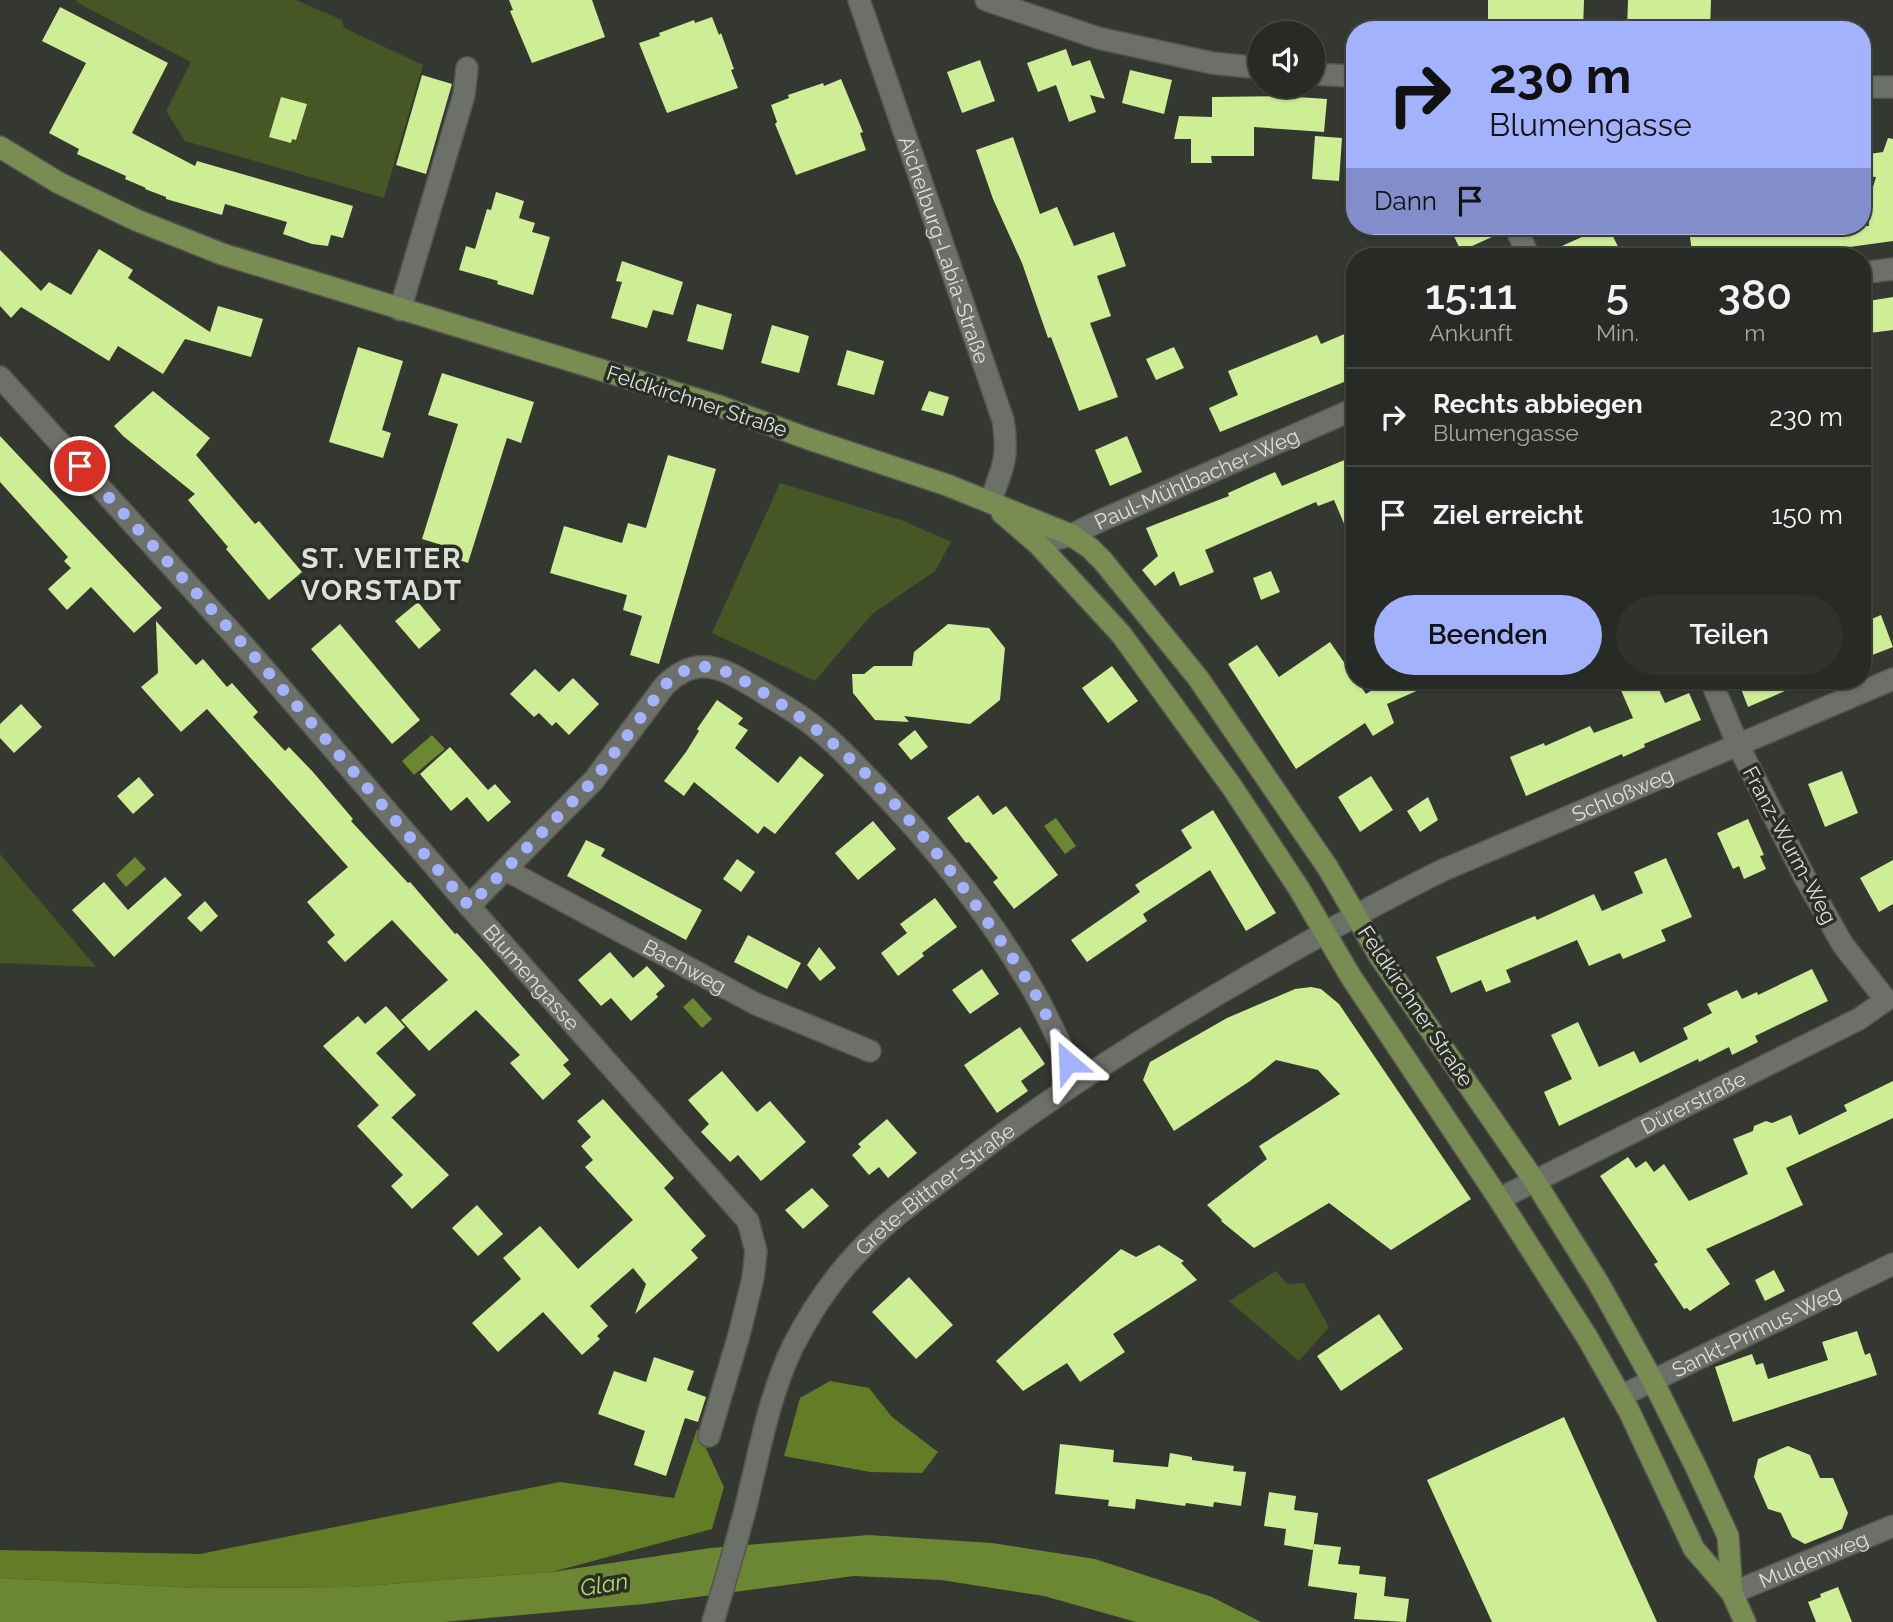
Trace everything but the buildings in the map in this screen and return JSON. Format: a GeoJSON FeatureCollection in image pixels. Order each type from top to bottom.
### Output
{"type":"FeatureCollection","features":[{"type":"Feature","properties":{"kind":"main road","name":"Feldkirchner Straße"},"geometry":{"type":"LineString","coordinates":[[0,147],[59,183],[136,220],[222,254],[680,393],[990,502],[1071,535],[1090,548],[1198,678],[1328,868],[1380,957],[1534,1180],[1599,1284],[1653,1381],[1728,1536],[1732,1593]]}},
{"type":"Feature","properties":{"kind":"main road","name":"Feldkirchner Straße"},"geometry":{"type":"LineString","coordinates":[[990,502],[1038,544],[1121,634],[1233,787],[1351,977],[1573,1315],[1621,1396],[1694,1549],[1732,1593],[1745,1622]]}},
{"type":"Feature","properties":{"kind":"street","name":"Aichelburg-Labia-Straße"},"geometry":{"type":"LineString","coordinates":[[859,0],[1003,420],[1006,459],[990,502]]}},
{"type":"Feature","properties":{"kind":"street"},"geometry":{"type":"LineString","coordinates":[[986,0],[1098,38],[1212,63],[1248,67]]}},
{"type":"Feature","properties":{"kind":"street"},"geometry":{"type":"LineString","coordinates":[[400,310],[464,95],[467,68]]}},
{"type":"Feature","properties":{"kind":"street"},"geometry":{"type":"LineString","coordinates":[[1325,75],[1346,76]]}},
{"type":"Feature","properties":{"kind":"street"},"geometry":{"type":"LineString","coordinates":[[1871,86],[1893,87]]}},
{"type":"Feature","properties":{"kind":"street"},"geometry":{"type":"LineString","coordinates":[[1871,272],[1893,268]]}},
{"type":"Feature","properties":{"kind":"street","name":"Blumengasse"},"geometry":{"type":"LineString","coordinates":[[0,377],[254,656],[469,906],[748,1221],[756,1251],[753,1278],[709,1436]]}},
{"type":"Feature","properties":{"kind":"street","name":"Paul-Mühlbacher-Weg"},"geometry":{"type":"LineString","coordinates":[[1038,544],[1071,535],[1346,413]]}},
{"type":"Feature","properties":{"kind":"street"},"geometry":{"type":"LineString","coordinates":[[469,906],[594,780],[665,685],[677,673],[694,666],[712,667],[731,673],[801,716],[844,752],[901,811],[954,876],[1021,970],[1077,1081]]}},
{"type":"Feature","properties":{"kind":"street","name":"Schloßweg"},"geometry":{"type":"LineString","coordinates":[[1871,688],[1893,679]]}},
{"type":"Feature","properties":{"kind":"street","name":"Franz-Wurm-Weg"},"geometry":{"type":"LineString","coordinates":[[1714,689],[1738,745],[1804,876],[1836,933],[1886,1000]]}},
{"type":"Feature","properties":{"kind":"street","name":"Schloßweg"},"geometry":{"type":"LineString","coordinates":[[1356,915],[1441,871],[1870,689]]}},
{"type":"Feature","properties":{"kind":"street","name":"Bachweg"},"geometry":{"type":"LineString","coordinates":[[506,870],[756,1004],[870,1051]]}},
{"type":"Feature","properties":{"kind":"street","name":"Grete-Bittner-Straße"},"geometry":{"type":"LineString","coordinates":[[713,1622],[780,1376],[807,1322],[839,1274],[864,1245],[1001,1134],[1077,1081],[1154,1032],[1356,915]]}},
{"type":"Feature","properties":{"kind":"street","name":"Dürerstraße"},"geometry":{"type":"LineString","coordinates":[[1499,1199],[1859,1019],[1886,1000]]}},
{"type":"Feature","properties":{"kind":"street","name":"Sankt-Primus-Weg"},"geometry":{"type":"LineString","coordinates":[[1621,1396],[1893,1264]]}},
{"type":"Feature","properties":{"kind":"street","name":"Muldenweg"},"geometry":{"type":"LineString","coordinates":[[1732,1593],[1893,1526]]}},
{"type":"Feature","properties":{"kind":"shaded area"},"geometry":{"type":"Polygon","coordinates":[[[296,0],[342,20],[344,28],[423,65],[384,198],[185,141],[166,111],[191,62],[76,2],[296,0]]]}},
{"type":"Feature","properties":{"kind":"shaded area"},"geometry":{"type":"Polygon","coordinates":[[[780,483],[904,521],[951,542],[935,571],[872,614],[815,681],[712,633],[780,483]]]}},
{"type":"Feature","properties":{"kind":"shaded area"},"geometry":{"type":"Polygon","coordinates":[[[0,854],[96,967],[0,963],[0,854]]]}},
{"type":"Feature","properties":{"kind":"shaded area"},"geometry":{"type":"Polygon","coordinates":[[[1276,1271],[1287,1284],[1304,1283],[1329,1327],[1299,1361],[1229,1301],[1276,1271]]]}},
{"type":"Feature","properties":{"kind":"shaded area"},"geometry":{"type":"Polygon","coordinates":[[[830,1381],[869,1388],[892,1417],[938,1452],[922,1473],[870,1472],[784,1456],[800,1398],[830,1381]]]}},
{"type":"Feature","properties":{"kind":"shaded area"},"geometry":{"type":"Polygon","coordinates":[[[697,1429],[724,1487],[712,1529],[552,1572],[350,1587],[199,1588],[0,1578],[0,1550],[200,1554],[560,1482],[674,1498],[697,1429]]]}},
{"type":"Feature","properties":{"kind":"water"},"geometry":{"type":"Polygon","coordinates":[[[432,735],[445,749],[414,775],[402,761],[432,735]]]}},
{"type":"Feature","properties":{"kind":"water"},"geometry":{"type":"Polygon","coordinates":[[[1056,818],[1076,846],[1065,854],[1044,826],[1056,818]]]}},
{"type":"Feature","properties":{"kind":"water"},"geometry":{"type":"Polygon","coordinates":[[[135,857],[146,869],[126,887],[116,875],[135,857]]]}},
{"type":"Feature","properties":{"kind":"water"},"geometry":{"type":"Polygon","coordinates":[[[693,998],[712,1019],[702,1028],[683,1007],[693,998]]]}},
{"type":"Feature","properties":{"kind":"water","name":"Glan"},"geometry":{"type":"Polygon","coordinates":[[[869,1535],[992,1543],[1095,1559],[1212,1597],[1261,1622],[1136,1622],[1044,1596],[941,1580],[854,1576],[644,1604],[444,1622],[0,1622],[0,1578],[199,1588],[350,1587],[552,1572],[710,1548],[869,1535]]]}},
{"type":"Feature","properties":{"kind":"district","name":"ST. VEITER VORSTADT"},"geometry":{"type":"Point","coordinates":[382,574]}},
{"type":"Feature","properties":{"kind":"route"},"geometry":{"type":"LineString","coordinates":[[80,466],[254,656],[469,906],[594,780],[665,685],[677,673],[694,666],[712,667],[731,673],[801,716],[844,752],[901,811],[954,876],[1021,970],[1068,1062]]}}]}
